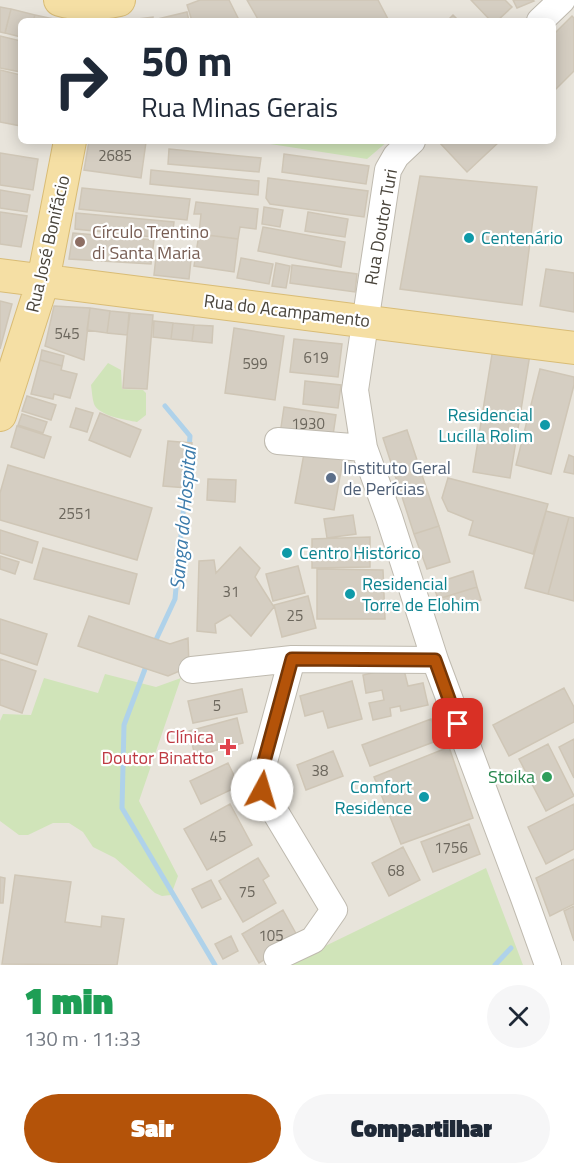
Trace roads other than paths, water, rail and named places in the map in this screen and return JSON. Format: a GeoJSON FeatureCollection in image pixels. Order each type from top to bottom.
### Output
{"type":"FeatureCollection","features":[{"type":"Feature","properties":{"kind":"main road"},"geometry":{"type":"LineString","coordinates":[[60,0],[103,9]]}},
{"type":"Feature","properties":{"kind":"main road","name":"Rua José Bonifácio"},"geometry":{"type":"LineString","coordinates":[[0,415],[44,281],[69,144]]}},
{"type":"Feature","properties":{"kind":"main road","name":"Rua do Acampamento"},"geometry":{"type":"LineString","coordinates":[[0,275],[574,348]]}},
{"type":"Feature","properties":{"kind":"street"},"geometry":{"type":"LineString","coordinates":[[543,18],[562,0]]}},
{"type":"Feature","properties":{"kind":"street","name":"Rua Doutor Turi"},"geometry":{"type":"LineString","coordinates":[[409,144],[396,156],[388,170],[365,321],[355,390],[364,448],[435,660],[548,965]]}},
{"type":"Feature","properties":{"kind":"street"},"geometry":{"type":"LineString","coordinates":[[278,441],[364,448]]}},
{"type":"Feature","properties":{"kind":"street"},"geometry":{"type":"LineString","coordinates":[[192,670],[292,659],[435,660]]}},
{"type":"Feature","properties":{"kind":"street"},"geometry":{"type":"LineString","coordinates":[[277,957],[313,940],[334,910],[262,790],[262,769],[292,659]]}},
{"type":"Feature","properties":{"kind":"waterway","name":"Sanga do Hospital"},"geometry":{"type":"LineString","coordinates":[[165,406],[190,436],[189,449]]}},
{"type":"Feature","properties":{"kind":"waterway","name":"Sanga do Hospital"},"geometry":{"type":"LineString","coordinates":[[154,644],[175,599],[186,482]]}},
{"type":"Feature","properties":{"kind":"waterway","name":"Sanga do Hospital"},"geometry":{"type":"LineString","coordinates":[[148,661],[124,725],[122,808],[215,965]]}},
{"type":"Feature","properties":{"kind":"waterway","name":"Sanga do Hospital"},"geometry":{"type":"LineString","coordinates":[[495,965],[511,948]]}},
{"type":"Feature","properties":{"kind":"place","name":"Centenário"},"geometry":{"type":"Point","coordinates":[469,238]}},
{"type":"Feature","properties":{"kind":"place","name":"Círculo Trentino di Santa Maria"},"geometry":{"type":"Point","coordinates":[80,242]}},
{"type":"Feature","properties":{"kind":"place","name":"Residencial Lucilla Rolim"},"geometry":{"type":"Point","coordinates":[545,425]}},
{"type":"Feature","properties":{"kind":"place","name":"Instituto Geral de Perícias"},"geometry":{"type":"Point","coordinates":[331,478]}},
{"type":"Feature","properties":{"kind":"place","name":"Centro Histórico"},"geometry":{"type":"Point","coordinates":[287,553]}},
{"type":"Feature","properties":{"kind":"place","name":"Residencial Torre de Elohim"},"geometry":{"type":"Point","coordinates":[350,594]}},
{"type":"Feature","properties":{"kind":"place","name":"Clínica Doutor Binatto"},"geometry":{"type":"Point","coordinates":[228,747]}},
{"type":"Feature","properties":{"kind":"place","name":"Stoika"},"geometry":{"type":"Point","coordinates":[547,777]}},
{"type":"Feature","properties":{"kind":"place","name":"Comfort Residence"},"geometry":{"type":"Point","coordinates":[424,797]}}]}
